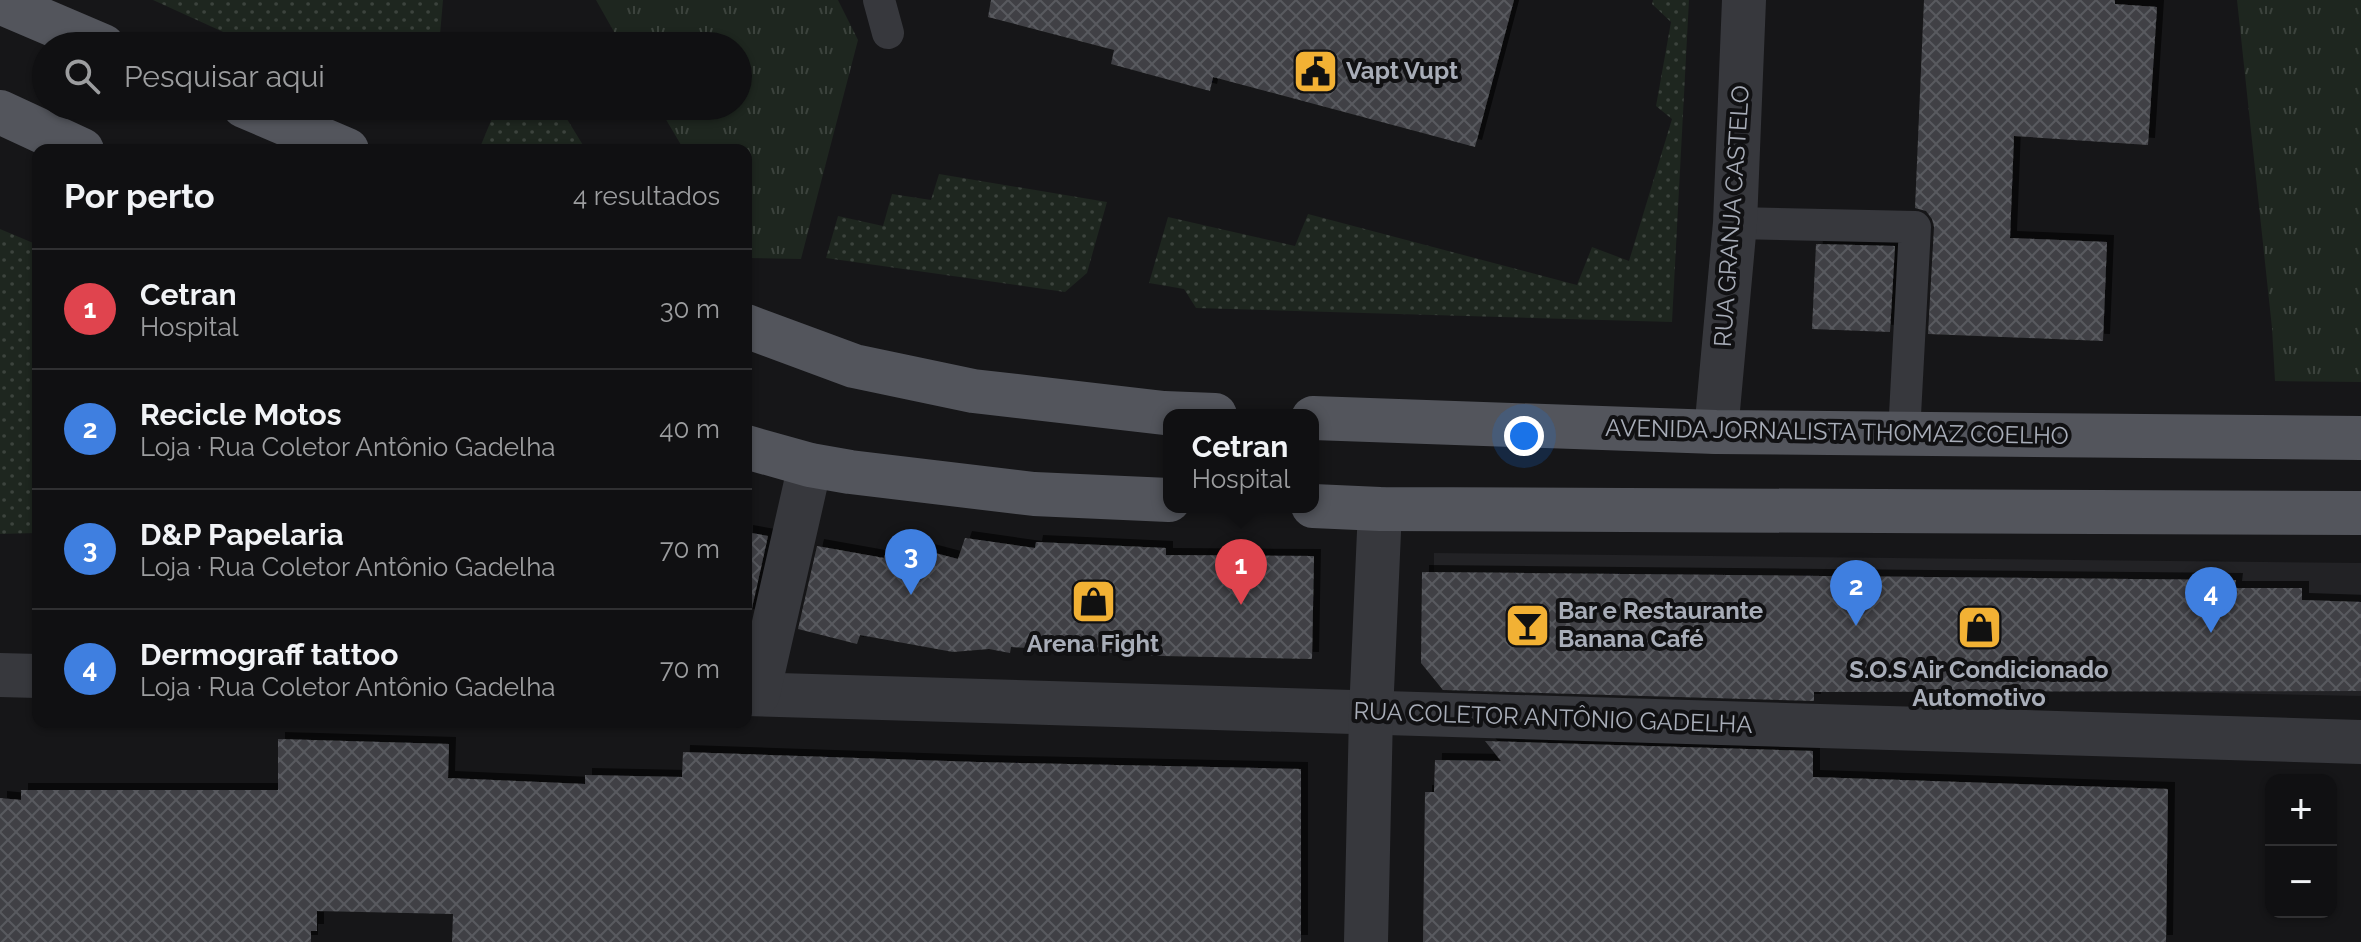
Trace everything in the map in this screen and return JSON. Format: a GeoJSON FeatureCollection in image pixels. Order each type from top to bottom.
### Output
{"type":"FeatureCollection","features":[{"type":"Feature","properties":{"kind":"main road"},"geometry":{"type":"LineString","coordinates":[[0,2],[70,32]]}},
{"type":"Feature","properties":{"kind":"main road"},"geometry":{"type":"LineString","coordinates":[[0,112],[69,144]]}},
{"type":"Feature","properties":{"kind":"main road"},"geometry":{"type":"LineString","coordinates":[[277,120],[333,144]]}},
{"type":"Feature","properties":{"kind":"main road"},"geometry":{"type":"LineString","coordinates":[[752,328],[854,366],[973,391],[1163,413]]}},
{"type":"Feature","properties":{"kind":"main road","name":"AVENIDA JORNALISTA THOMAZ COELHO"},"geometry":{"type":"LineString","coordinates":[[1319,418],[1716,432],[2361,438]]}},
{"type":"Feature","properties":{"kind":"main road"},"geometry":{"type":"LineString","coordinates":[[752,449],[810,465],[1034,494],[1163,500]]}},
{"type":"Feature","properties":{"kind":"main road"},"geometry":{"type":"LineString","coordinates":[[1319,506],[2361,513]]}},
{"type":"Feature","properties":{"kind":"street","name":"RUA GRANJA CASTELO"},"geometry":{"type":"LineString","coordinates":[[1716,432],[1735,223],[1744,0]]}},
{"type":"Feature","properties":{"kind":"street"},"geometry":{"type":"LineString","coordinates":[[752,694],[810,465]]}},
{"type":"Feature","properties":{"kind":"street"},"geometry":{"type":"LineString","coordinates":[[1366,942],[1371,713],[1380,509]]}},
{"type":"Feature","properties":{"kind":"street"},"geometry":{"type":"LineString","coordinates":[[0,675],[32,676]]}},
{"type":"Feature","properties":{"kind":"street","name":"RUA COLETOR ANTÔNIO GADELHA"},"geometry":{"type":"LineString","coordinates":[[752,694],[2361,742]]}},
{"type":"Feature","properties":{"kind":"lane"},"geometry":{"type":"LineString","coordinates":[[879,0],[888,33]]}},
{"type":"Feature","properties":{"kind":"lane"},"geometry":{"type":"LineString","coordinates":[[1735,223],[1915,227],[1904,434]]}},
{"type":"Feature","properties":{"kind":"shaded area"},"geometry":{"type":"Polygon","coordinates":[[[1434,553],[2361,563],[2361,696],[1433,678],[1434,553]]]}},
{"type":"Feature","properties":{"kind":"green space"},"geometry":{"type":"Polygon","coordinates":[[[153,0],[443,0],[440,32],[223,32],[153,0]]]}},
{"type":"Feature","properties":{"kind":"green space"},"geometry":{"type":"Polygon","coordinates":[[[596,0],[838,0],[858,40],[801,259],[752,258],[752,144],[680,144],[666,120],[752,120],[752,32],[614,32],[596,0]]]}},
{"type":"Feature","properties":{"kind":"green space"},"geometry":{"type":"Polygon","coordinates":[[[1653,0],[1689,0],[1672,322],[1196,308],[1184,289],[1149,283],[1168,217],[1295,246],[1308,214],[1577,285],[1592,247],[1629,261],[1672,119],[1656,106],[1671,22],[1652,4],[1653,0]]]}},
{"type":"Feature","properties":{"kind":"green space"},"geometry":{"type":"Polygon","coordinates":[[[2237,0],[2361,0],[2361,382],[2275,381],[2237,0]]]}},
{"type":"Feature","properties":{"kind":"green space"},"geometry":{"type":"Polygon","coordinates":[[[491,120],[568,120],[582,144],[481,144],[491,120]]]}},
{"type":"Feature","properties":{"kind":"green space"},"geometry":{"type":"Polygon","coordinates":[[[939,174],[1107,202],[1087,273],[1065,292],[826,258],[838,216],[883,226],[892,194],[931,200],[939,174]]]}},
{"type":"Feature","properties":{"kind":"green space"},"geometry":{"type":"Polygon","coordinates":[[[0,229],[32,242],[32,533],[0,534],[0,229]]]}},
{"type":"Feature","properties":{"kind":"building","name":"Vapt Vupt"},"geometry":{"type":"Polygon","coordinates":[[[991,0],[1514,0],[1475,147],[1213,77],[1210,91],[1111,64],[1114,50],[988,17],[991,0]]]}},
{"type":"Feature","properties":{"kind":"building"},"geometry":{"type":"Polygon","coordinates":[[[1924,0],[2115,0],[2115,4],[2157,7],[2148,145],[2014,136],[2010,238],[2107,242],[2103,341],[1928,334],[1934,227],[1926,211],[1915,208],[1924,0]]]}},
{"type":"Feature","properties":{"kind":"building"},"geometry":{"type":"Polygon","coordinates":[[[1816,244],[1895,246],[1890,332],[1812,329],[1816,244]]]}},
{"type":"Feature","properties":{"kind":"building"},"geometry":{"type":"Polygon","coordinates":[[[752,533],[768,536],[752,608],[752,533]]]}},
{"type":"Feature","properties":{"kind":"building"},"geometry":{"type":"Polygon","coordinates":[[[965,538],[1035,548],[1036,542],[1166,548],[1166,555],[1314,556],[1312,659],[1162,656],[1011,647],[1010,653],[989,649],[953,652],[860,635],[857,644],[798,629],[817,546],[884,558],[889,541],[958,559],[965,538]]]}},
{"type":"Feature","properties":{"kind":"building"},"geometry":{"type":"Polygon","coordinates":[[[1422,572],[2236,580],[2235,588],[2302,588],[2302,600],[2361,602],[2361,691],[1814,692],[1814,701],[1443,690],[1421,663],[1422,572]]]}},
{"type":"Feature","properties":{"kind":"building"},"geometry":{"type":"Polygon","coordinates":[[[278,739],[449,744],[448,778],[585,784],[585,775],[682,777],[683,752],[1301,769],[1301,942],[452,942],[453,914],[317,911],[317,931],[311,931],[311,942],[0,942],[0,798],[21,800],[21,790],[278,790],[278,739]]]}},
{"type":"Feature","properties":{"kind":"building"},"geometry":{"type":"Polygon","coordinates":[[[1485,741],[1813,751],[1813,777],[2168,789],[2166,942],[1423,942],[1425,792],[1434,792],[1435,760],[1501,761],[1485,741]]]}},
{"type":"Feature","properties":{"kind":"place","name":"Vapt Vupt"},"geometry":{"type":"Point","coordinates":[1315,71]}},
{"type":"Feature","properties":{"kind":"place","name":"D&P Papelaria"},"geometry":{"type":"Point","coordinates":[911,595]}},
{"type":"Feature","properties":{"kind":"place","name":"Arena Fight"},"geometry":{"type":"Point","coordinates":[1093,602]}},
{"type":"Feature","properties":{"kind":"place","name":"Cetran"},"geometry":{"type":"Point","coordinates":[1241,605]}},
{"type":"Feature","properties":{"kind":"place","name":"Bar e Restaurante Banana Café"},"geometry":{"type":"Point","coordinates":[1527,625]}},
{"type":"Feature","properties":{"kind":"place","name":"Recicle Motos"},"geometry":{"type":"Point","coordinates":[1856,626]}},
{"type":"Feature","properties":{"kind":"place","name":"S.O.S Air Condicionado Automotivo"},"geometry":{"type":"Point","coordinates":[1979,628]}},
{"type":"Feature","properties":{"kind":"place","name":"Dermograff tattoo"},"geometry":{"type":"Point","coordinates":[2211,633]}}]}
